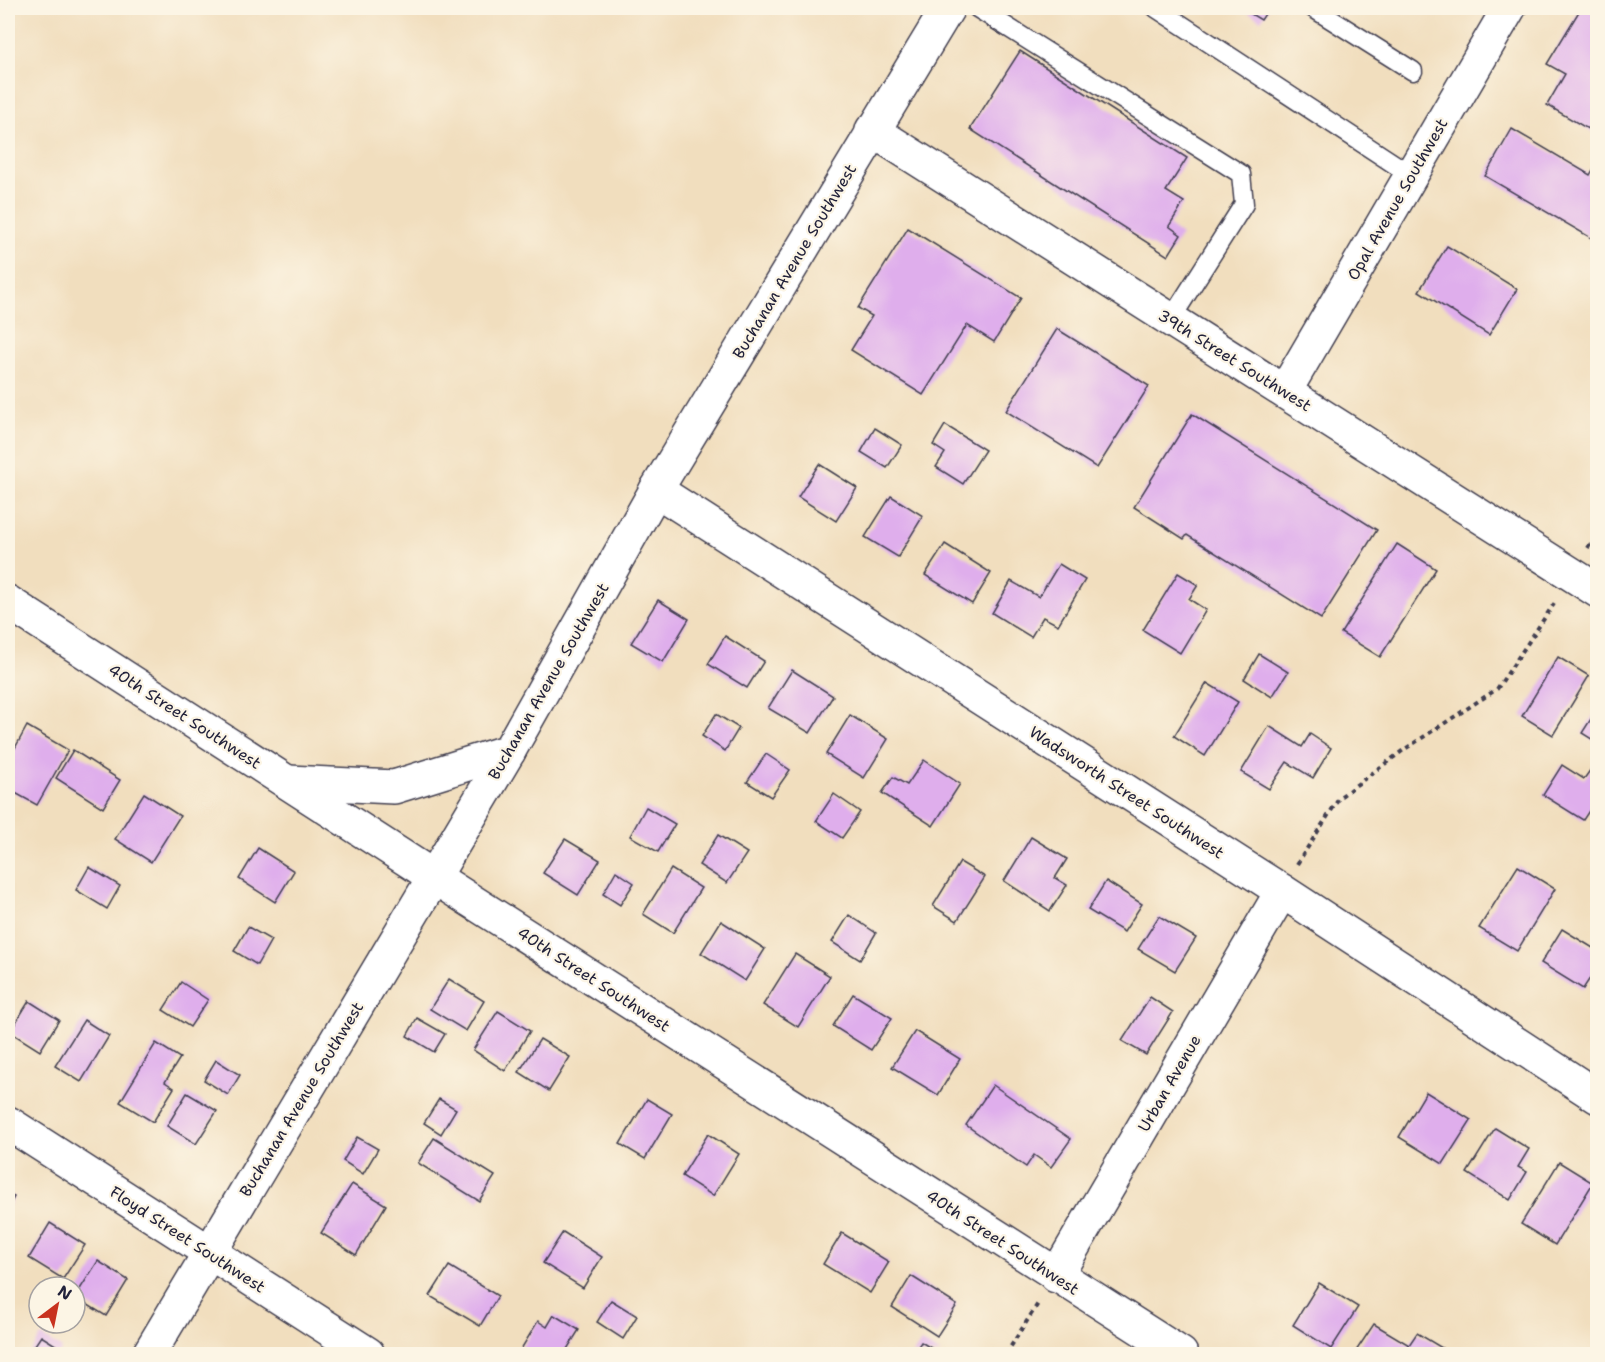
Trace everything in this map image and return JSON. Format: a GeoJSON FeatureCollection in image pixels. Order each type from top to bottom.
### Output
{"type":"FeatureCollection","features":[{"type":"Feature","properties":{"kind":"street","name":"Buchanan Avenue Southwest"},"geometry":{"type":"LineString","coordinates":[[149,1354],[509,751],[656,490],[948,8]]}},
{"type":"Feature","properties":{"kind":"street","name":"Opal Avenue Southwest"},"geometry":{"type":"LineString","coordinates":[[1285,391],[1509,8]]}},
{"type":"Feature","properties":{"kind":"street","name":"39th Street Southwest"},"geometry":{"type":"LineString","coordinates":[[872,130],[1585,583]]}},
{"type":"Feature","properties":{"kind":"street","name":"Wadsworth Street Southwest"},"geometry":{"type":"LineString","coordinates":[[656,490],[1282,891],[1598,1097]]}},
{"type":"Feature","properties":{"kind":"street","name":"40th Street Southwest"},"geometry":{"type":"LineString","coordinates":[[8,602],[1181,1354]]}},
{"type":"Feature","properties":{"kind":"street"},"geometry":{"type":"LineString","coordinates":[[287,782],[394,787],[509,751]]}},
{"type":"Feature","properties":{"kind":"street","name":"Urban Avenue"},"geometry":{"type":"LineString","coordinates":[[1056,1275],[1282,891]]}},
{"type":"Feature","properties":{"kind":"street","name":"Floyd Street Southwest"},"geometry":{"type":"LineString","coordinates":[[8,1123],[368,1354]]}},
{"type":"Feature","properties":{"kind":"lane"},"geometry":{"type":"LineString","coordinates":[[977,8],[1241,174],[1244,204],[1171,319]]}},
{"type":"Feature","properties":{"kind":"lane"},"geometry":{"type":"LineString","coordinates":[[1156,8],[1411,174]]}},
{"type":"Feature","properties":{"kind":"lane"},"geometry":{"type":"LineString","coordinates":[[1313,8],[1413,71]]}},
{"type":"Feature","properties":{"kind":"path"},"geometry":{"type":"LineString","coordinates":[[1282,891],[1301,856],[1340,797],[1405,749],[1497,689],[1585,583],[1598,532]]}},
{"type":"Feature","properties":{"kind":"path"},"geometry":{"type":"LineString","coordinates":[[1006,1354],[1056,1275]]}},
{"type":"Feature","properties":{"kind":"building"},"geometry":{"type":"Polygon","coordinates":[[[1241,8],[1269,8],[1261,20],[1241,8]]]}},
{"type":"Feature","properties":{"kind":"building"},"geometry":{"type":"Polygon","coordinates":[[[1581,8],[1598,8],[1598,135],[1547,105],[1565,74],[1547,64],[1581,8]]]}},
{"type":"Feature","properties":{"kind":"building"},"geometry":{"type":"Polygon","coordinates":[[[1020,51],[1187,158],[1166,191],[1184,202],[1169,226],[1181,235],[1168,256],[970,129],[1020,51]]]}},
{"type":"Feature","properties":{"kind":"building"},"geometry":{"type":"Polygon","coordinates":[[[1512,129],[1590,175],[1598,161],[1598,242],[1485,176],[1512,129]]]}},
{"type":"Feature","properties":{"kind":"building"},"geometry":{"type":"Polygon","coordinates":[[[908,228],[1021,298],[994,342],[967,325],[923,395],[851,350],[872,316],[858,308],[908,228]]]}},
{"type":"Feature","properties":{"kind":"building"},"geometry":{"type":"Polygon","coordinates":[[[1447,246],[1517,289],[1489,335],[1419,291],[1447,246]]]}},
{"type":"Feature","properties":{"kind":"building"},"geometry":{"type":"Polygon","coordinates":[[[1057,329],[1149,386],[1097,468],[1006,411],[1057,329]]]}},
{"type":"Feature","properties":{"kind":"building"},"geometry":{"type":"Polygon","coordinates":[[[1192,414],[1377,530],[1321,619],[1187,535],[1184,539],[1134,507],[1192,414]]]}},
{"type":"Feature","properties":{"kind":"building"},"geometry":{"type":"Polygon","coordinates":[[[945,425],[985,450],[963,484],[936,467],[945,453],[933,445],[945,425]]]}},
{"type":"Feature","properties":{"kind":"building"},"geometry":{"type":"Polygon","coordinates":[[[875,428],[902,445],[887,468],[861,452],[875,428]]]}},
{"type":"Feature","properties":{"kind":"building"},"geometry":{"type":"Polygon","coordinates":[[[819,464],[857,488],[836,521],[798,497],[819,464]]]}},
{"type":"Feature","properties":{"kind":"building"},"geometry":{"type":"Polygon","coordinates":[[[891,496],[923,516],[898,557],[865,537],[891,496]]]}},
{"type":"Feature","properties":{"kind":"building"},"geometry":{"type":"Polygon","coordinates":[[[945,544],[991,573],[972,604],[925,575],[945,544]]]}},
{"type":"Feature","properties":{"kind":"building"},"geometry":{"type":"Polygon","coordinates":[[[1397,544],[1436,569],[1380,657],[1341,633],[1397,544]]]}},
{"type":"Feature","properties":{"kind":"building"},"geometry":{"type":"Polygon","coordinates":[[[1059,564],[1085,580],[1058,625],[1043,617],[1031,637],[992,613],[1011,581],[1039,597],[1059,564]]]}},
{"type":"Feature","properties":{"kind":"building"},"geometry":{"type":"Polygon","coordinates":[[[1178,573],[1198,585],[1189,599],[1206,610],[1180,653],[1143,630],[1178,573]]]}},
{"type":"Feature","properties":{"kind":"building"},"geometry":{"type":"Polygon","coordinates":[[[658,600],[689,619],[663,662],[631,643],[658,600]]]}},
{"type":"Feature","properties":{"kind":"building"},"geometry":{"type":"Polygon","coordinates":[[[725,636],[764,661],[747,688],[708,664],[725,636]]]}},
{"type":"Feature","properties":{"kind":"building"},"geometry":{"type":"Polygon","coordinates":[[[1259,654],[1288,672],[1272,697],[1244,679],[1259,654]]]}},
{"type":"Feature","properties":{"kind":"building"},"geometry":{"type":"Polygon","coordinates":[[[1558,657],[1589,676],[1553,735],[1522,716],[1558,657]]]}},
{"type":"Feature","properties":{"kind":"building"},"geometry":{"type":"Polygon","coordinates":[[[792,670],[833,696],[810,733],[768,708],[792,670]]]}},
{"type":"Feature","properties":{"kind":"building"},"geometry":{"type":"Polygon","coordinates":[[[1207,683],[1238,702],[1205,756],[1174,736],[1207,683]]]}},
{"type":"Feature","properties":{"kind":"building"},"geometry":{"type":"Polygon","coordinates":[[[1598,708],[1598,743],[1582,733],[1598,708]]]}},
{"type":"Feature","properties":{"kind":"building"},"geometry":{"type":"Polygon","coordinates":[[[716,714],[739,728],[725,751],[702,736],[716,714]]]}},
{"type":"Feature","properties":{"kind":"building"},"geometry":{"type":"Polygon","coordinates":[[[850,715],[888,739],[864,778],[826,754],[850,715]]]}},
{"type":"Feature","properties":{"kind":"building"},"geometry":{"type":"Polygon","coordinates":[[[27,726],[68,750],[37,805],[8,789],[8,761],[27,726]]]}},
{"type":"Feature","properties":{"kind":"building"},"geometry":{"type":"Polygon","coordinates":[[[1269,726],[1302,747],[1310,734],[1331,748],[1313,778],[1287,762],[1269,789],[1241,772],[1269,726]]]}},
{"type":"Feature","properties":{"kind":"building"},"geometry":{"type":"Polygon","coordinates":[[[73,750],[120,780],[103,808],[56,778],[73,750]]]}},
{"type":"Feature","properties":{"kind":"building"},"geometry":{"type":"Polygon","coordinates":[[[766,754],[790,770],[771,797],[747,782],[766,754]]]}},
{"type":"Feature","properties":{"kind":"building"},"geometry":{"type":"Polygon","coordinates":[[[1598,759],[1598,797],[1583,820],[1543,795],[1562,765],[1584,779],[1598,759]]]}},
{"type":"Feature","properties":{"kind":"building"},"geometry":{"type":"Polygon","coordinates":[[[924,760],[960,784],[933,826],[882,793],[893,777],[907,785],[924,760]]]}},
{"type":"Feature","properties":{"kind":"building"},"geometry":{"type":"Polygon","coordinates":[[[144,793],[180,816],[151,862],[115,839],[144,793]]]}},
{"type":"Feature","properties":{"kind":"building"},"geometry":{"type":"Polygon","coordinates":[[[834,794],[860,812],[842,838],[816,821],[834,794]]]}},
{"type":"Feature","properties":{"kind":"building"},"geometry":{"type":"Polygon","coordinates":[[[646,807],[675,824],[658,852],[630,836],[646,807]]]}},
{"type":"Feature","properties":{"kind":"building"},"geometry":{"type":"Polygon","coordinates":[[[718,835],[747,853],[727,883],[699,865],[718,835]]]}},
{"type":"Feature","properties":{"kind":"building"},"geometry":{"type":"Polygon","coordinates":[[[1031,837],[1067,859],[1055,878],[1067,885],[1050,911],[1004,881],[1031,837]]]}},
{"type":"Feature","properties":{"kind":"building"},"geometry":{"type":"Polygon","coordinates":[[[565,839],[600,860],[578,895],[543,873],[565,839]]]}},
{"type":"Feature","properties":{"kind":"building"},"geometry":{"type":"Polygon","coordinates":[[[258,848],[294,871],[275,902],[239,879],[258,848]]]}},
{"type":"Feature","properties":{"kind":"building"},"geometry":{"type":"Polygon","coordinates":[[[960,862],[985,877],[957,921],[933,906],[960,862]]]}},
{"type":"Feature","properties":{"kind":"building"},"geometry":{"type":"Polygon","coordinates":[[[1518,866],[1555,889],[1517,951],[1479,928],[1518,866]]]}},
{"type":"Feature","properties":{"kind":"building"},"geometry":{"type":"Polygon","coordinates":[[[89,867],[120,886],[107,909],[76,890],[89,867]]]}},
{"type":"Feature","properties":{"kind":"building"},"geometry":{"type":"Polygon","coordinates":[[[671,869],[701,888],[673,933],[643,914],[671,869]]]}},
{"type":"Feature","properties":{"kind":"building"},"geometry":{"type":"Polygon","coordinates":[[[616,871],[634,883],[620,905],[603,894],[616,871]]]}},
{"type":"Feature","properties":{"kind":"building"},"geometry":{"type":"Polygon","coordinates":[[[1106,881],[1142,904],[1124,932],[1088,910],[1106,881]]]}},
{"type":"Feature","properties":{"kind":"building"},"geometry":{"type":"Polygon","coordinates":[[[849,915],[876,933],[860,960],[832,942],[849,915]]]}},
{"type":"Feature","properties":{"kind":"building"},"geometry":{"type":"Polygon","coordinates":[[[1159,916],[1196,938],[1175,971],[1138,949],[1159,916]]]}},
{"type":"Feature","properties":{"kind":"building"},"geometry":{"type":"Polygon","coordinates":[[[721,921],[765,949],[745,981],[701,953],[721,921]]]}},
{"type":"Feature","properties":{"kind":"building"},"geometry":{"type":"Polygon","coordinates":[[[248,927],[271,940],[257,965],[234,951],[248,927]]]}},
{"type":"Feature","properties":{"kind":"building"},"geometry":{"type":"Polygon","coordinates":[[[1562,929],[1598,951],[1598,966],[1583,989],[1541,963],[1562,929]]]}},
{"type":"Feature","properties":{"kind":"building"},"geometry":{"type":"Polygon","coordinates":[[[795,954],[830,976],[798,1027],[763,1005],[795,954]]]}},
{"type":"Feature","properties":{"kind":"building"},"geometry":{"type":"Polygon","coordinates":[[[449,979],[484,1001],[466,1031],[430,1009],[449,979]]]}},
{"type":"Feature","properties":{"kind":"building"},"geometry":{"type":"Polygon","coordinates":[[[181,982],[208,1000],[190,1027],[163,1010],[181,982]]]}},
{"type":"Feature","properties":{"kind":"building"},"geometry":{"type":"Polygon","coordinates":[[[853,994],[892,1018],[871,1050],[833,1026],[853,994]]]}},
{"type":"Feature","properties":{"kind":"building"},"geometry":{"type":"Polygon","coordinates":[[[1150,997],[1173,1012],[1146,1055],[1122,1041],[1150,997]]]}},
{"type":"Feature","properties":{"kind":"building"},"geometry":{"type":"Polygon","coordinates":[[[29,1001],[59,1020],[40,1051],[10,1032],[29,1001]]]}},
{"type":"Feature","properties":{"kind":"building"},"geometry":{"type":"Polygon","coordinates":[[[498,1011],[530,1031],[505,1071],[473,1050],[498,1011]]]}},
{"type":"Feature","properties":{"kind":"building"},"geometry":{"type":"Polygon","coordinates":[[[417,1018],[445,1034],[434,1052],[407,1036],[417,1018]]]}},
{"type":"Feature","properties":{"kind":"building"},"geometry":{"type":"Polygon","coordinates":[[[84,1020],[109,1036],[81,1082],[55,1066],[84,1020]]]}},
{"type":"Feature","properties":{"kind":"building"},"geometry":{"type":"Polygon","coordinates":[[[915,1031],[960,1059],[938,1095],[892,1067],[915,1031]]]}},
{"type":"Feature","properties":{"kind":"building"},"geometry":{"type":"Polygon","coordinates":[[[540,1039],[570,1057],[549,1091],[519,1072],[540,1039]]]}},
{"type":"Feature","properties":{"kind":"building"},"geometry":{"type":"Polygon","coordinates":[[[156,1043],[180,1058],[165,1082],[174,1088],[153,1122],[120,1102],[156,1043]]]}},
{"type":"Feature","properties":{"kind":"building"},"geometry":{"type":"Polygon","coordinates":[[[216,1060],[240,1075],[228,1095],[204,1080],[216,1060]]]}},
{"type":"Feature","properties":{"kind":"building"},"geometry":{"type":"Polygon","coordinates":[[[993,1085],[1071,1139],[1051,1167],[1034,1155],[1026,1167],[966,1125],[993,1085]]]}},
{"type":"Feature","properties":{"kind":"building"},"geometry":{"type":"Polygon","coordinates":[[[1426,1092],[1471,1120],[1443,1164],[1399,1137],[1426,1092]]]}},
{"type":"Feature","properties":{"kind":"building"},"geometry":{"type":"Polygon","coordinates":[[[187,1093],[217,1111],[196,1144],[167,1126],[187,1093]]]}},
{"type":"Feature","properties":{"kind":"building"},"geometry":{"type":"Polygon","coordinates":[[[439,1099],[456,1109],[441,1134],[424,1123],[439,1099]]]}},
{"type":"Feature","properties":{"kind":"building"},"geometry":{"type":"Polygon","coordinates":[[[647,1099],[672,1114],[645,1159],[620,1144],[647,1099]]]}},
{"type":"Feature","properties":{"kind":"building"},"geometry":{"type":"Polygon","coordinates":[[[1495,1128],[1529,1149],[1518,1167],[1527,1172],[1510,1200],[1467,1173],[1495,1128]]]}},
{"type":"Feature","properties":{"kind":"building"},"geometry":{"type":"Polygon","coordinates":[[[708,1134],[739,1154],[713,1196],[682,1176],[708,1134]]]}},
{"type":"Feature","properties":{"kind":"building"},"geometry":{"type":"Polygon","coordinates":[[[357,1137],[378,1149],[363,1174],[343,1161],[357,1137]]]}},
{"type":"Feature","properties":{"kind":"building"},"geometry":{"type":"Polygon","coordinates":[[[434,1138],[495,1176],[479,1201],[418,1163],[434,1138]]]}},
{"type":"Feature","properties":{"kind":"building"},"geometry":{"type":"Polygon","coordinates":[[[1559,1162],[1593,1183],[1555,1245],[1521,1224],[1559,1162]]]}},
{"type":"Feature","properties":{"kind":"building"},"geometry":{"type":"Polygon","coordinates":[[[352,1184],[386,1205],[356,1255],[321,1233],[352,1184]]]}},
{"type":"Feature","properties":{"kind":"building"},"geometry":{"type":"Polygon","coordinates":[[[8,1193],[14,1197],[8,1208],[8,1193]]]}},
{"type":"Feature","properties":{"kind":"building"},"geometry":{"type":"Polygon","coordinates":[[[50,1223],[85,1245],[66,1275],[57,1275],[29,1258],[50,1223]]]}},
{"type":"Feature","properties":{"kind":"building"},"geometry":{"type":"Polygon","coordinates":[[[563,1232],[602,1257],[583,1288],[543,1263],[563,1232]]]}},
{"type":"Feature","properties":{"kind":"building"},"geometry":{"type":"Polygon","coordinates":[[[842,1233],[889,1262],[870,1293],[823,1264],[842,1233]]]}},
{"type":"Feature","properties":{"kind":"building"},"geometry":{"type":"Polygon","coordinates":[[[98,1261],[128,1280],[106,1316],[87,1304],[87,1278],[98,1261]]]}},
{"type":"Feature","properties":{"kind":"building"},"geometry":{"type":"Polygon","coordinates":[[[449,1266],[498,1296],[480,1326],[430,1296],[449,1266]]]}},
{"type":"Feature","properties":{"kind":"building"},"geometry":{"type":"Polygon","coordinates":[[[911,1276],[957,1305],[937,1336],[892,1307],[911,1276]]]}},
{"type":"Feature","properties":{"kind":"building"},"geometry":{"type":"Polygon","coordinates":[[[1319,1283],[1358,1307],[1331,1349],[1293,1325],[1319,1283]]]}},
{"type":"Feature","properties":{"kind":"building"},"geometry":{"type":"Polygon","coordinates":[[[611,1300],[637,1316],[623,1339],[597,1322],[611,1300]]]}},
{"type":"Feature","properties":{"kind":"building"},"geometry":{"type":"Polygon","coordinates":[[[554,1315],[579,1330],[564,1354],[518,1354],[538,1321],[547,1327],[554,1315]]]}},
{"type":"Feature","properties":{"kind":"building"},"geometry":{"type":"Polygon","coordinates":[[[1374,1324],[1409,1345],[1417,1333],[1442,1348],[1438,1354],[1354,1354],[1374,1324]]]}},
{"type":"Feature","properties":{"kind":"building"},"geometry":{"type":"Polygon","coordinates":[[[41,1336],[62,1349],[59,1354],[29,1354],[41,1336]]]}},
{"type":"Feature","properties":{"kind":"building"},"geometry":{"type":"Polygon","coordinates":[[[921,1342],[941,1354],[913,1354],[921,1342]]]}}]}
